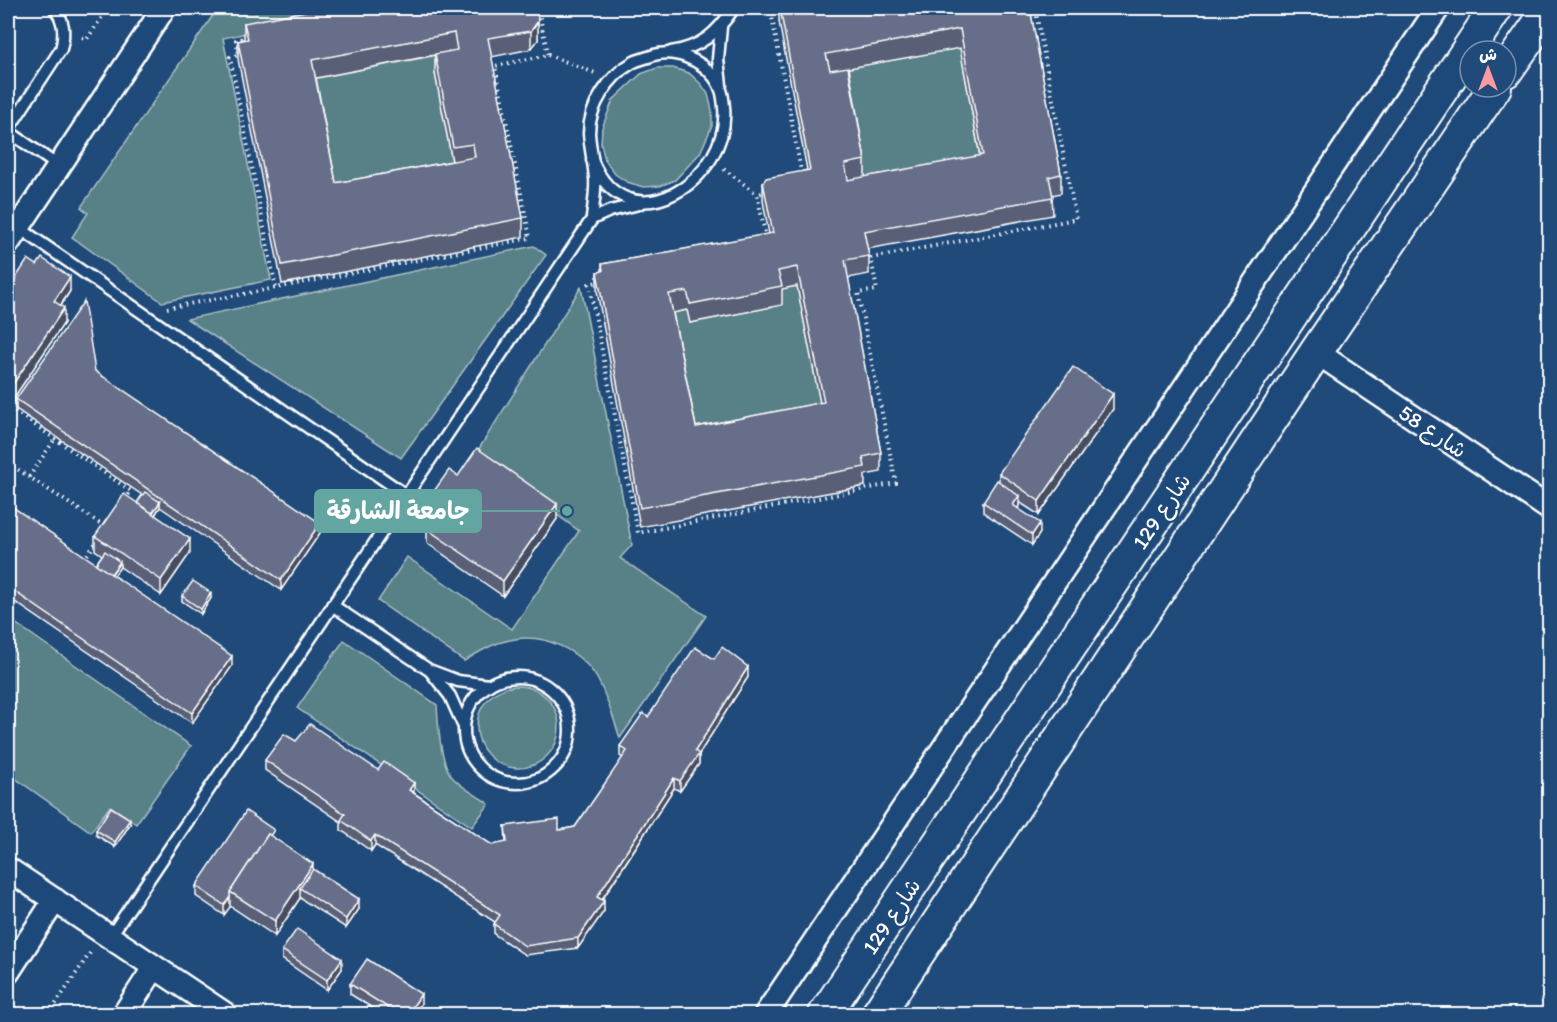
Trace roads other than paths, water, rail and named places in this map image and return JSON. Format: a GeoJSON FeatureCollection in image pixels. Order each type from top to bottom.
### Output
{"type":"FeatureCollection","features":[{"type":"Feature","properties":{"kind":"street"},"geometry":{"type":"LineString","coordinates":[[13,235],[164,8]]}},
{"type":"Feature","properties":{"kind":"street"},"geometry":{"type":"LineString","coordinates":[[766,1014],[1438,8]]}},
{"type":"Feature","properties":{"kind":"street","name":"شارع 129"},"geometry":{"type":"LineString","coordinates":[[825,1014],[1496,8]]}},
{"type":"Feature","properties":{"kind":"street"},"geometry":{"type":"LineString","coordinates":[[1518,54],[1550,8]]}},
{"type":"Feature","properties":{"kind":"street","name":"شارع 129"},"geometry":{"type":"LineString","coordinates":[[878,1014],[1316,352],[1487,99]]}},
{"type":"Feature","properties":{"kind":"street","name":"شارع 58"},"geometry":{"type":"LineString","coordinates":[[1316,352],[1550,509]]}},
{"type":"Feature","properties":{"kind":"street"},"geometry":{"type":"LineString","coordinates":[[8,868],[225,1014]]}},
{"type":"Feature","properties":{"kind":"street"},"geometry":{"type":"LineString","coordinates":[[8,972],[55,900]]}},
{"type":"Feature","properties":{"kind":"street"},"geometry":{"type":"LineString","coordinates":[[124,1014],[154,968]]}},
{"type":"Feature","properties":{"kind":"lane"},"geometry":{"type":"LineString","coordinates":[[54,8],[63,24],[64,37],[61,49],[8,130],[58,166]]}},
{"type":"Feature","properties":{"kind":"lane"},"geometry":{"type":"LineString","coordinates":[[107,935],[591,219],[595,180],[589,131],[596,103],[611,79],[633,62],[661,53],[677,51],[708,37],[721,27],[734,8]]}},
{"type":"Feature","properties":{"kind":"lane"},"geometry":{"type":"LineString","coordinates":[[591,219],[629,205],[649,202],[674,194],[695,180],[711,160],[721,138],[725,115],[718,59],[721,27]]}},
{"type":"Feature","properties":{"kind":"lane"},"geometry":{"type":"LineString","coordinates":[[661,53],[676,54],[704,67],[715,78],[722,91]]}},
{"type":"Feature","properties":{"kind":"lane"},"geometry":{"type":"LineString","coordinates":[[592,160],[607,186],[619,195],[634,201],[649,202]]}},
{"type":"Feature","properties":{"kind":"lane"},"geometry":{"type":"LineString","coordinates":[[13,235],[142,313],[406,495]]}},
{"type":"Feature","properties":{"kind":"lane"},"geometry":{"type":"LineString","coordinates":[[332,605],[429,670],[458,681],[489,685]]}},
{"type":"Feature","properties":{"kind":"lane"},"geometry":{"type":"LineString","coordinates":[[429,670],[450,696],[464,727]]}},
{"type":"Feature","properties":{"kind":"lane"},"geometry":{"type":"LineString","coordinates":[[508,678],[528,678],[547,686],[561,700],[569,719],[570,739],[563,758],[550,773],[531,782],[511,784],[492,777],[476,765],[466,747],[464,727],[471,703],[489,685],[508,678]]}},
{"type":"Feature","properties":{"kind":"place","name":"جامعة الشارقة"},"geometry":{"type":"Point","coordinates":[567,511]}}]}
